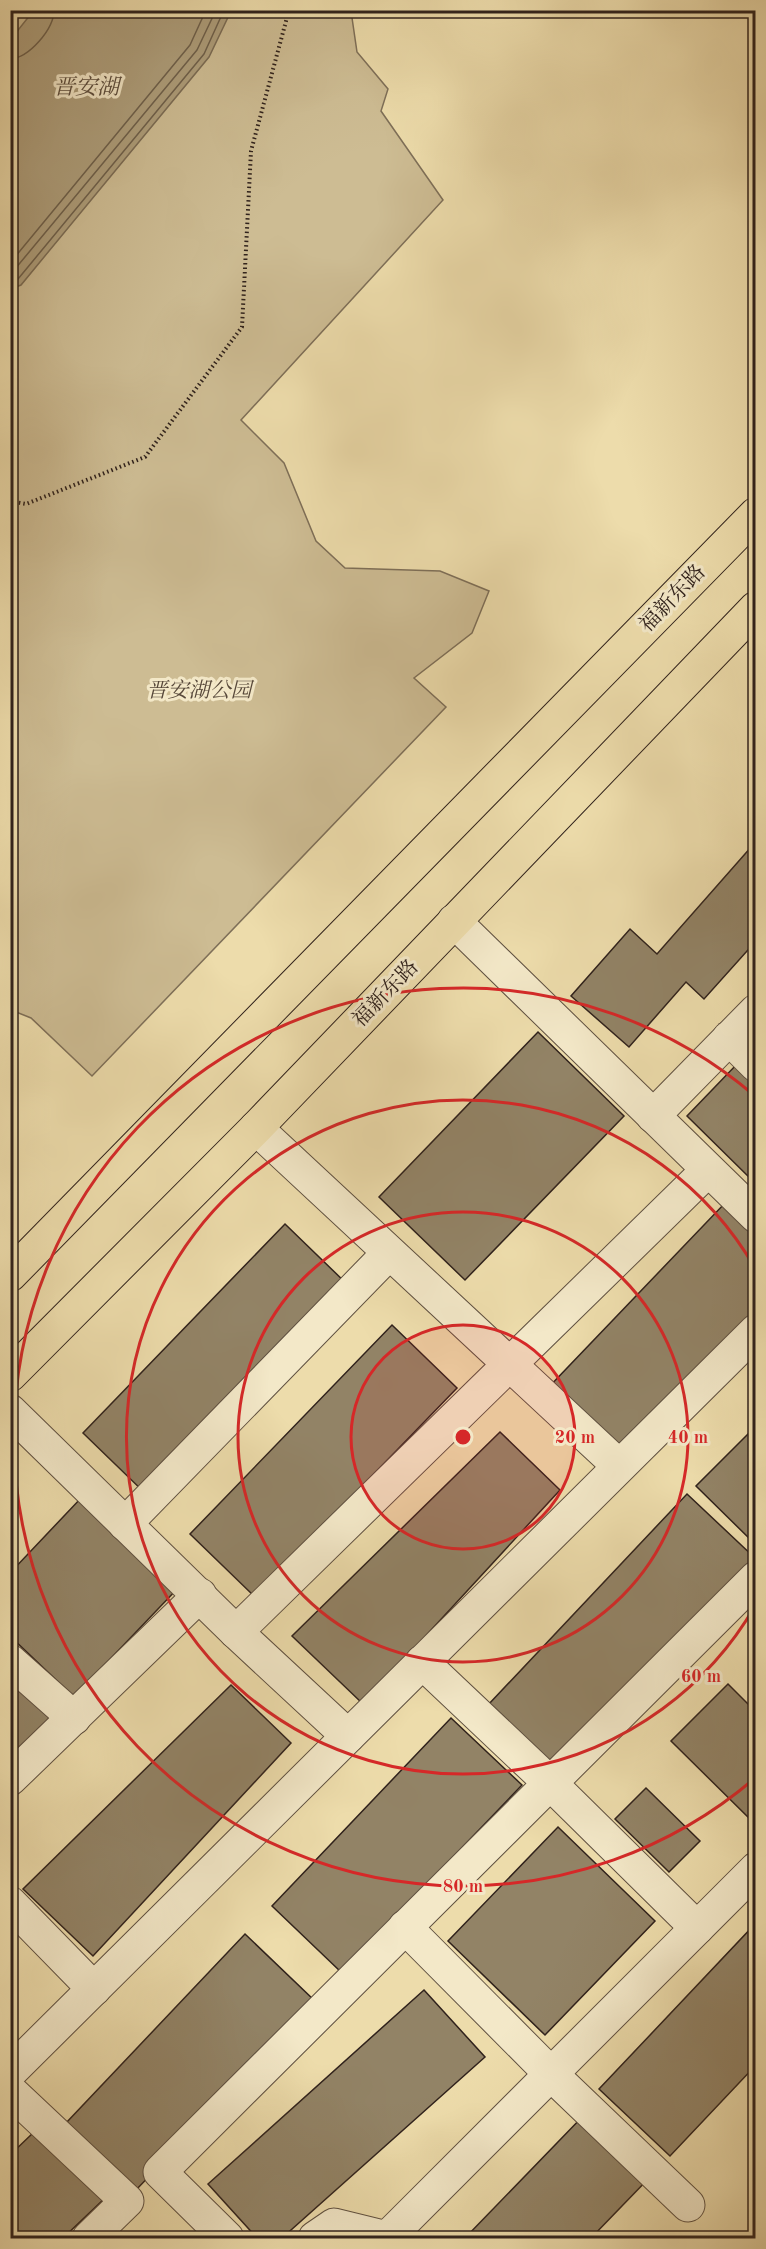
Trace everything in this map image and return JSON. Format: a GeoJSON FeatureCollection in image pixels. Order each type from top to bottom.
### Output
{"type":"FeatureCollection","features":[{"type":"Feature","properties":{"kind":"main road","name":"福新东路"},"geometry":{"type":"LineString","coordinates":[[10,1275],[756,514]]}},
{"type":"Feature","properties":{"kind":"main road","name":"福新东路"},"geometry":{"type":"LineString","coordinates":[[10,1375],[256,1128],[756,608]]}},
{"type":"Feature","properties":{"kind":"street"},"geometry":{"type":"LineString","coordinates":[[454,921],[756,1216]]}},
{"type":"Feature","properties":{"kind":"street"},"geometry":{"type":"LineString","coordinates":[[653,1116],[756,1011]]}},
{"type":"Feature","properties":{"kind":"street"},"geometry":{"type":"LineString","coordinates":[[729,1038],[756,1065]]}},
{"type":"Feature","properties":{"kind":"street"},"geometry":{"type":"LineString","coordinates":[[256,1128],[619,1466]]}},
{"type":"Feature","properties":{"kind":"street"},"geometry":{"type":"LineString","coordinates":[[236,1632],[508,1363],[708,1170]]}},
{"type":"Feature","properties":{"kind":"street"},"geometry":{"type":"LineString","coordinates":[[125,1524],[389,1253]]}},
{"type":"Feature","properties":{"kind":"street"},"geometry":{"type":"LineString","coordinates":[[10,2072],[756,1330]]}},
{"type":"Feature","properties":{"kind":"street"},"geometry":{"type":"LineString","coordinates":[[10,1411],[236,1632],[348,1736]]}},
{"type":"Feature","properties":{"kind":"street"},"geometry":{"type":"LineString","coordinates":[[227,2238],[160,2172],[756,1578]]}},
{"type":"Feature","properties":{"kind":"street"},"geometry":{"type":"LineString","coordinates":[[10,1779],[200,1595]]}},
{"type":"Feature","properties":{"kind":"street"},"geometry":{"type":"LineString","coordinates":[[10,1661],[74,1718]]}},
{"type":"Feature","properties":{"kind":"street"},"geometry":{"type":"LineString","coordinates":[[422,1662],[550,1783],[697,1928]]}},
{"type":"Feature","properties":{"kind":"street"},"geometry":{"type":"LineString","coordinates":[[315,2238],[334,2225],[387,2238],[756,1869]]}},
{"type":"Feature","properties":{"kind":"street"},"geometry":{"type":"LineString","coordinates":[[10,1902],[94,1989]]}},
{"type":"Feature","properties":{"kind":"street"},"geometry":{"type":"LineString","coordinates":[[405,1927],[551,2074],[688,2205]]}},
{"type":"Feature","properties":{"kind":"street"},"geometry":{"type":"LineString","coordinates":[[10,2091],[127,2201],[89,2238]]}},
{"type":"Feature","properties":{"kind":"path"},"geometry":{"type":"LineString","coordinates":[[10,501],[26,504],[145,457],[242,327],[251,151],[289,10]]}},
{"type":"Feature","properties":{"kind":"green space","name":"晋安湖公园"},"geometry":{"type":"Polygon","coordinates":[[[10,11],[351,11],[357,52],[388,89],[381,111],[443,200],[241,420],[284,463],[316,541],[345,568],[440,571],[489,591],[472,633],[414,678],[446,707],[92,1076],[31,1018],[11,1010],[10,11]]]}},
{"type":"Feature","properties":{"kind":"water","name":"晋安湖"},"geometry":{"type":"Polygon","coordinates":[[[34,10],[231,11],[209,57],[21,285],[11,289],[11,39],[34,10]]]}},
{"type":"Feature","properties":{"kind":"building"},"geometry":{"type":"Polygon","coordinates":[[[752,846],[756,849],[756,941],[704,999],[686,982],[629,1047],[571,996],[630,929],[657,954],[752,846]]]}},
{"type":"Feature","properties":{"kind":"building"},"geometry":{"type":"Polygon","coordinates":[[[538,1032],[624,1116],[465,1280],[379,1197],[538,1032]]]}},
{"type":"Feature","properties":{"kind":"building"},"geometry":{"type":"Polygon","coordinates":[[[738,1063],[756,1080],[756,1184],[687,1116],[738,1063]]]}},
{"type":"Feature","properties":{"kind":"building"},"geometry":{"type":"Polygon","coordinates":[[[726,1202],[756,1230],[756,1310],[616,1457],[546,1390],[726,1202]]]}},
{"type":"Feature","properties":{"kind":"building"},"geometry":{"type":"Polygon","coordinates":[[[285,1224],[350,1287],[148,1496],[83,1433],[285,1224]]]}},
{"type":"Feature","properties":{"kind":"building"},"geometry":{"type":"Polygon","coordinates":[[[392,1325],[457,1388],[255,1597],[190,1534],[392,1325]]]}},
{"type":"Feature","properties":{"kind":"building"},"geometry":{"type":"Polygon","coordinates":[[[756,1426],[756,1545],[696,1486],[756,1426]]]}},
{"type":"Feature","properties":{"kind":"building"},"geometry":{"type":"Polygon","coordinates":[[[500,1432],[560,1490],[363,1704],[292,1636],[500,1432]]]}},
{"type":"Feature","properties":{"kind":"building"},"geometry":{"type":"Polygon","coordinates":[[[687,1494],[756,1559],[756,1563],[559,1772],[488,1705],[687,1494]]]}},
{"type":"Feature","properties":{"kind":"building"},"geometry":{"type":"Polygon","coordinates":[[[82,1497],[178,1588],[74,1697],[10,1636],[10,1573],[82,1497]]]}},
{"type":"Feature","properties":{"kind":"building"},"geometry":{"type":"Polygon","coordinates":[[[10,1670],[56,1712],[10,1761],[10,1670]]]}},
{"type":"Feature","properties":{"kind":"building"},"geometry":{"type":"Polygon","coordinates":[[[728,1684],[756,1712],[754,1823],[671,1741],[728,1684]]]}},
{"type":"Feature","properties":{"kind":"building"},"geometry":{"type":"Polygon","coordinates":[[[231,1685],[291,1743],[93,1956],[23,1889],[231,1685]]]}},
{"type":"Feature","properties":{"kind":"building"},"geometry":{"type":"Polygon","coordinates":[[[451,1718],[522,1785],[342,1973],[272,1906],[451,1718]]]}},
{"type":"Feature","properties":{"kind":"building"},"geometry":{"type":"Polygon","coordinates":[[[646,1788],[700,1841],[669,1872],[615,1819],[646,1788]]]}},
{"type":"Feature","properties":{"kind":"building"},"geometry":{"type":"Polygon","coordinates":[[[558,1827],[655,1921],[545,2035],[448,1941],[558,1827]]]}},
{"type":"Feature","properties":{"kind":"building"},"geometry":{"type":"Polygon","coordinates":[[[756,1923],[756,2065],[670,2156],[599,2089],[756,1923]]]}},
{"type":"Feature","properties":{"kind":"building"},"geometry":{"type":"Polygon","coordinates":[[[245,1934],[316,2002],[136,2190],[66,2123],[245,1934]]]}},
{"type":"Feature","properties":{"kind":"building"},"geometry":{"type":"Polygon","coordinates":[[[424,1990],[485,2057],[282,2238],[257,2238],[208,2184],[424,1990]]]}},
{"type":"Feature","properties":{"kind":"building"},"geometry":{"type":"Polygon","coordinates":[[[585,2114],[650,2177],[591,2238],[465,2238],[585,2114]]]}},
{"type":"Feature","properties":{"kind":"building"},"geometry":{"type":"Polygon","coordinates":[[[34,2132],[104,2199],[63,2238],[10,2238],[10,2155],[34,2132]]]}}]}
